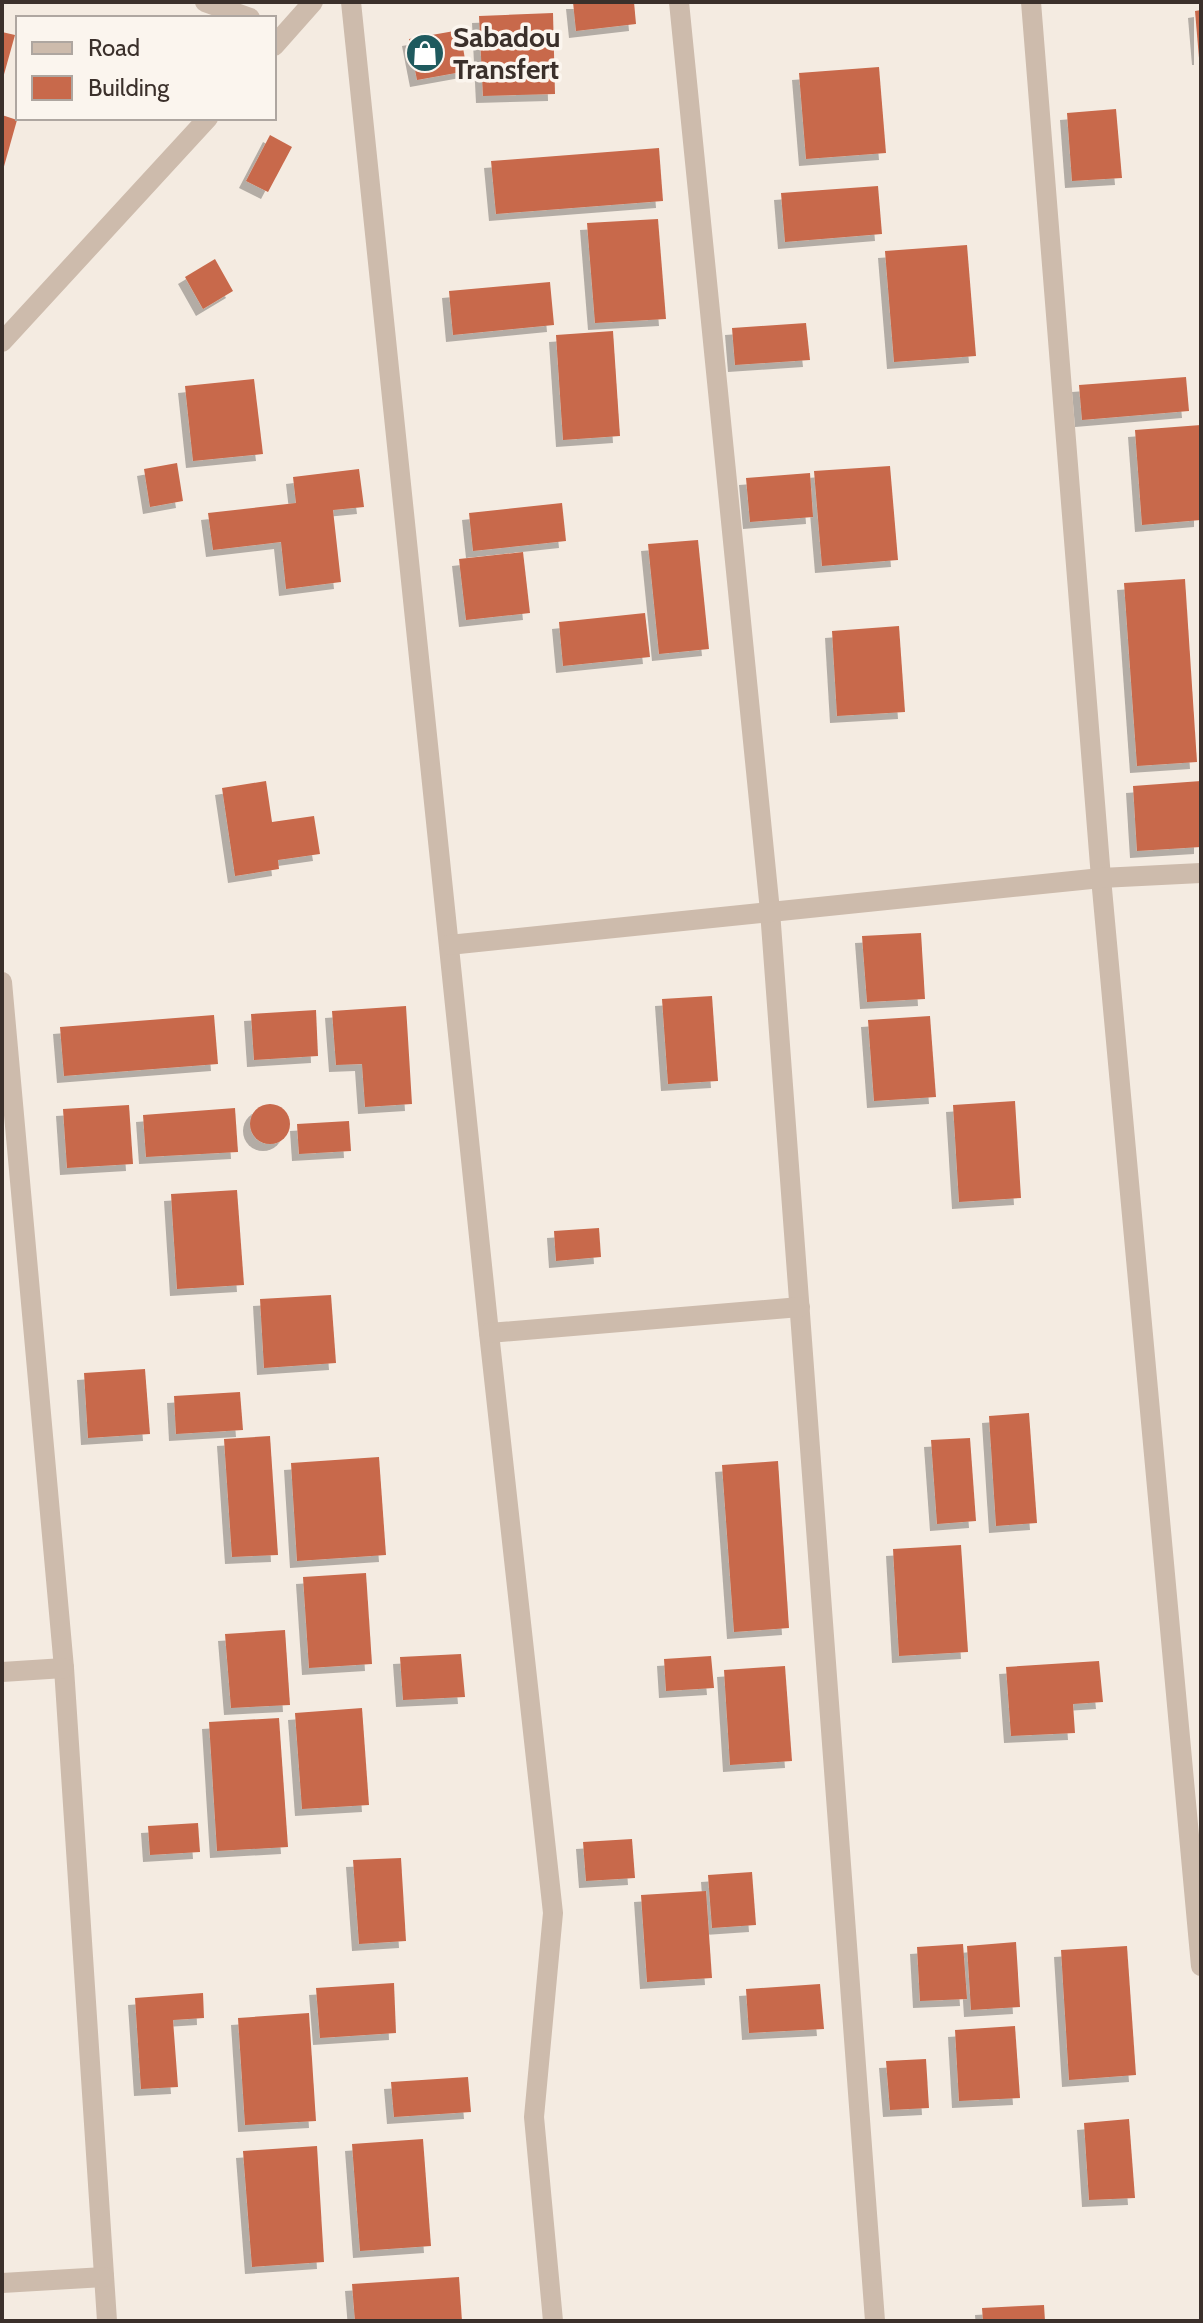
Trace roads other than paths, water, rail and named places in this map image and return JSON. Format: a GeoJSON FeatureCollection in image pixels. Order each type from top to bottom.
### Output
{"type":"FeatureCollection","features":[{"type":"Feature","properties":{"kind":"street"},"geometry":{"type":"LineString","coordinates":[[205,2],[244,16]]}},
{"type":"Feature","properties":{"kind":"street"},"geometry":{"type":"LineString","coordinates":[[279,35],[313,2]]}},
{"type":"Feature","properties":{"kind":"street"},"geometry":{"type":"LineString","coordinates":[[351,2],[489,1333],[553,1913],[534,2117],[553,2321]]}},
{"type":"Feature","properties":{"kind":"street"},"geometry":{"type":"LineString","coordinates":[[679,2],[770,911],[875,2321]]}},
{"type":"Feature","properties":{"kind":"street"},"geometry":{"type":"LineString","coordinates":[[1031,2],[1101,878],[1201,1966]]}},
{"type":"Feature","properties":{"kind":"street"},"geometry":{"type":"LineString","coordinates":[[2,342],[206,120]]}},
{"type":"Feature","properties":{"kind":"street"},"geometry":{"type":"LineString","coordinates":[[449,945],[1101,878],[1201,873]]}},
{"type":"Feature","properties":{"kind":"street"},"geometry":{"type":"LineString","coordinates":[[2,982],[64,1668],[107,2321]]}},
{"type":"Feature","properties":{"kind":"street"},"geometry":{"type":"LineString","coordinates":[[489,1333],[800,1307]]}},
{"type":"Feature","properties":{"kind":"street"},"geometry":{"type":"LineString","coordinates":[[2,1672],[64,1668]]}},
{"type":"Feature","properties":{"kind":"street"},"geometry":{"type":"LineString","coordinates":[[2,2283],[104,2277]]}},
{"type":"Feature","properties":{"kind":"place","name":"Sabadou Transfert"},"geometry":{"type":"Point","coordinates":[425,53]}}]}
